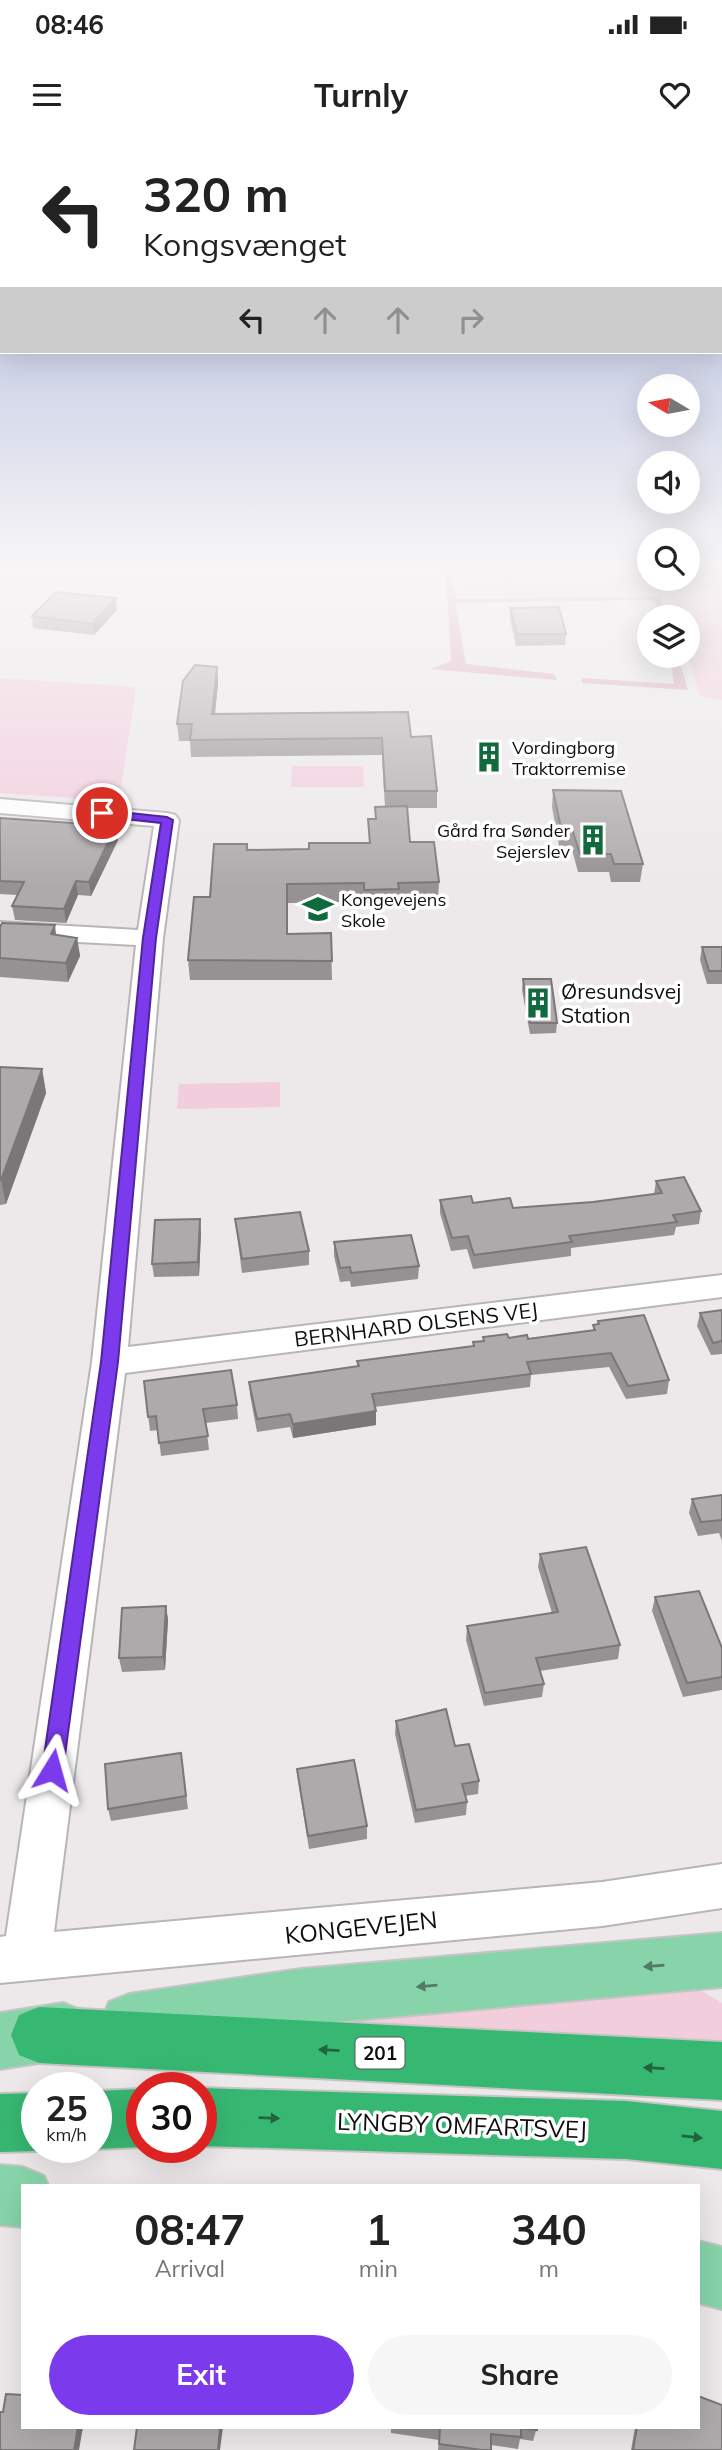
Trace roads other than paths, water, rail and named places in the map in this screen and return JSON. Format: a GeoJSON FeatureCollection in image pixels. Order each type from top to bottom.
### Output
{"type":"FeatureCollection","features":[{"type":"Feature","properties":{"kind":"highway","name":"201"},"geometry":{"type":"LineString","coordinates":[[19,2038],[722,2071]]}},
{"type":"Feature","properties":{"kind":"highway","name":"LYNGBY OMFARTSVEJ"},"geometry":{"type":"LineString","coordinates":[[217,2117],[626,2130],[722,2140]]}},
{"type":"Feature","properties":{"kind":"highway"},"geometry":{"type":"LineString","coordinates":[[0,2123],[21,2122]]}},
{"type":"Feature","properties":{"kind":"main road","name":"201"},"geometry":{"type":"LineString","coordinates":[[19,2038],[301,1997],[722,1960]]}},
{"type":"Feature","properties":{"kind":"main road"},"geometry":{"type":"LineString","coordinates":[[0,2195],[21,2196]]}},
{"type":"Feature","properties":{"kind":"main road"},"geometry":{"type":"LineString","coordinates":[[700,2272],[722,2278]]}},
{"type":"Feature","properties":{"kind":"street"},"geometry":{"type":"LineString","coordinates":[[0,806],[167,820],[149,938],[109,1362],[13,1958]]}},
{"type":"Feature","properties":{"kind":"street"},"geometry":{"type":"LineString","coordinates":[[0,930],[149,938]]}},
{"type":"Feature","properties":{"kind":"street","name":"BERNHARD OLSENS VEJ"},"geometry":{"type":"LineString","coordinates":[[109,1362],[722,1286]]}},
{"type":"Feature","properties":{"kind":"street","name":"KONGEVEJEN"},"geometry":{"type":"LineString","coordinates":[[13,1958],[602,1904],[722,1886]]}},
{"type":"Feature","properties":{"kind":"place","name":"Vordingborg Traktorremise"},"geometry":{"type":"Point","coordinates":[489,757]}},
{"type":"Feature","properties":{"kind":"place","name":"Gård fra Sønder Sejerslev"},"geometry":{"type":"Point","coordinates":[593,840]}},
{"type":"Feature","properties":{"kind":"place","name":"Kongevejens Skole"},"geometry":{"type":"Point","coordinates":[318,909]}},
{"type":"Feature","properties":{"kind":"place","name":"Øresundsvej Station"},"geometry":{"type":"Point","coordinates":[538,1003]}}]}
